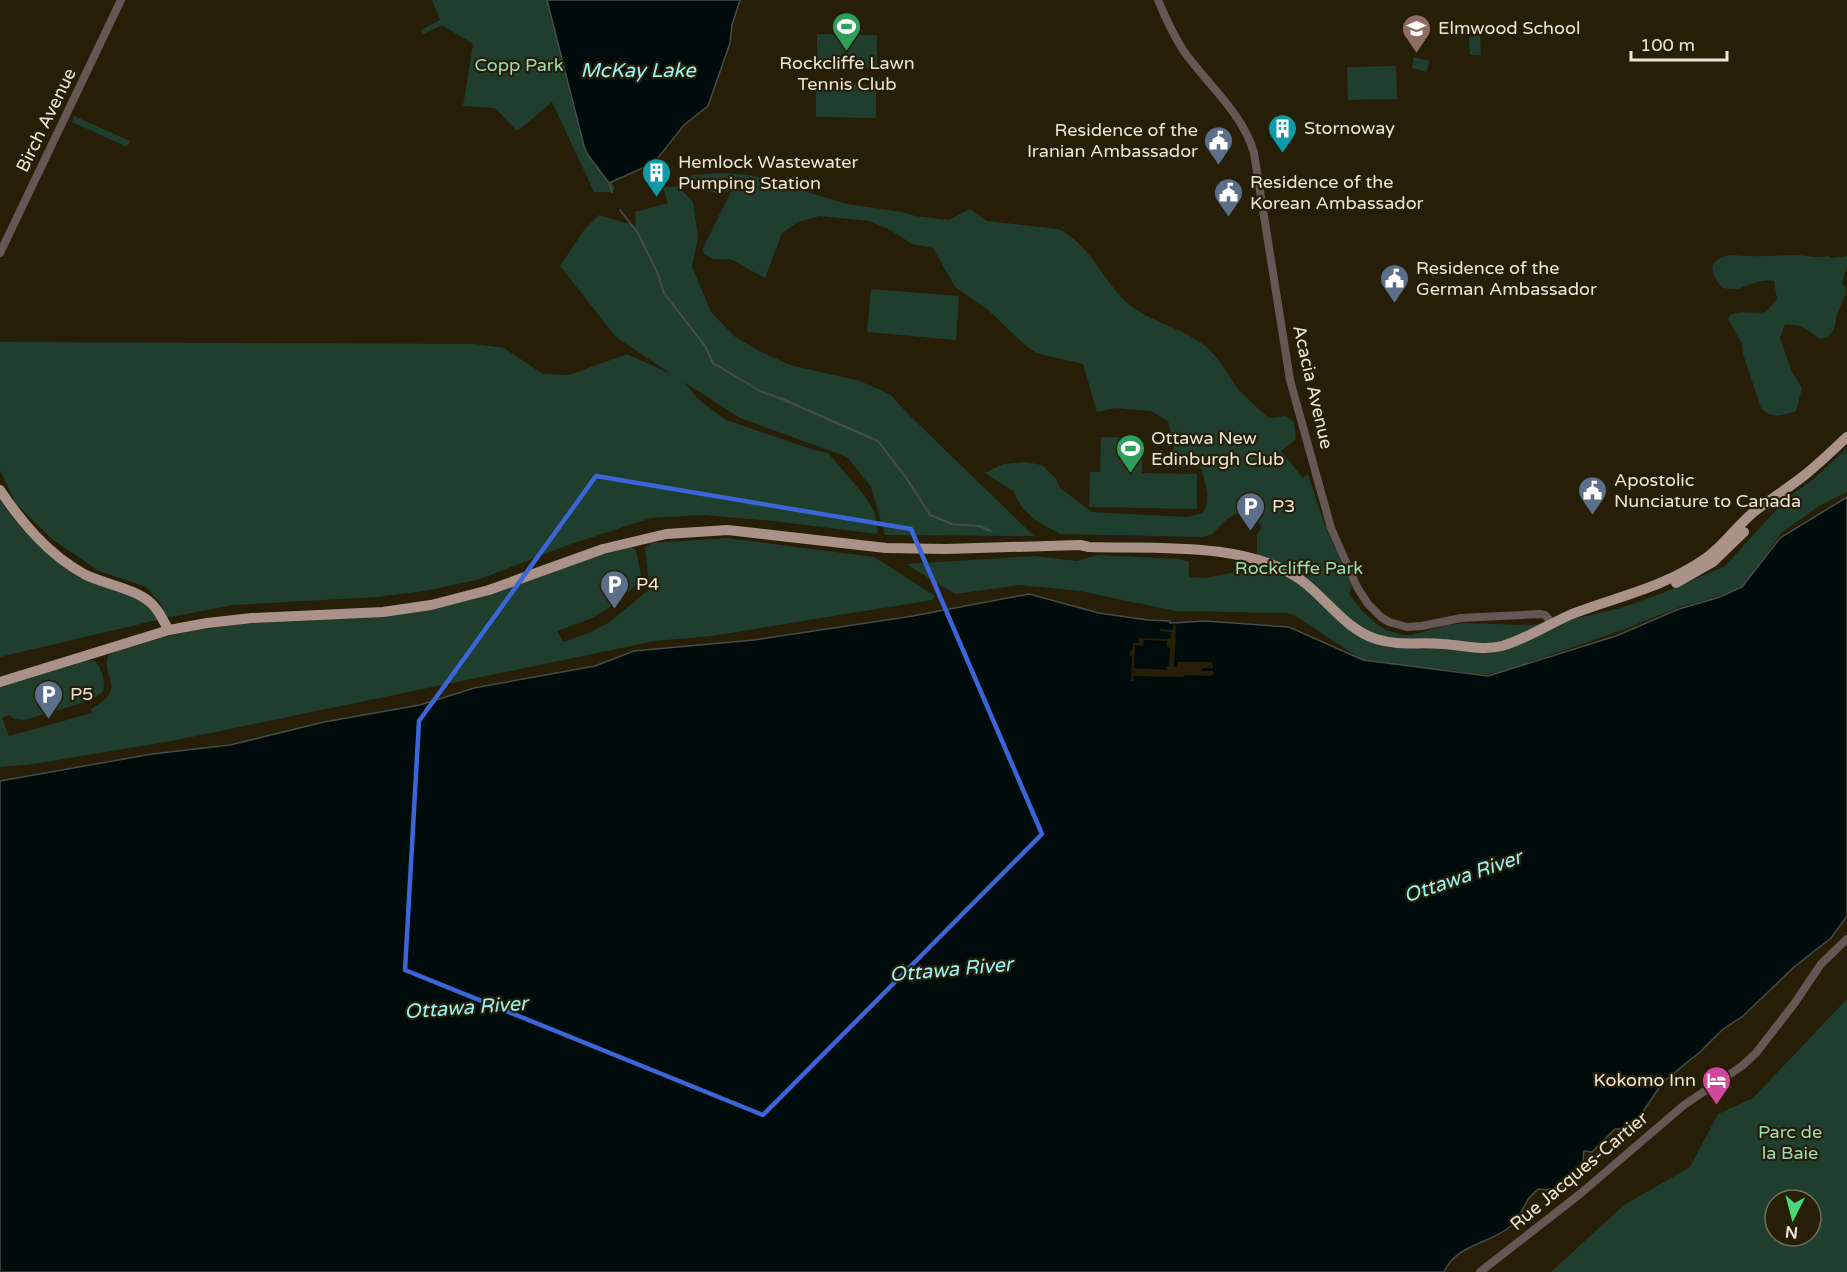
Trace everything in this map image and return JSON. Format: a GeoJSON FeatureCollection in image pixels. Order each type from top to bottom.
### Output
{"type":"FeatureCollection","features":[{"type":"Feature","properties":{"kind":"main road"},"geometry":{"type":"LineString","coordinates":[[0,682],[169,630],[252,618],[383,612],[430,605],[489,590],[603,549],[666,534],[728,530],[896,548],[957,549],[1080,545],[1088,542],[1153,543],[1163,547],[1224,553],[1261,560],[1302,581],[1348,622],[1375,639],[1393,643],[1492,647],[1514,641],[1587,609],[1648,589],[1664,588],[1693,575],[1713,562],[1736,541],[1769,501],[1807,473],[1847,437]]}},
{"type":"Feature","properties":{"kind":"main road"},"geometry":{"type":"LineString","coordinates":[[0,490],[16,514],[36,537],[84,574],[151,603],[169,630]]}},
{"type":"Feature","properties":{"kind":"street","name":"Birch Avenue"},"geometry":{"type":"LineString","coordinates":[[0,253],[121,0]]}},
{"type":"Feature","properties":{"kind":"street","name":"Acacia Avenue"},"geometry":{"type":"LineString","coordinates":[[1158,0],[1183,49],[1240,122],[1250,140],[1254,153],[1290,380],[1331,528],[1357,587],[1374,611],[1389,622],[1398,625],[1416,627],[1461,618],[1540,614],[1545,615],[1552,623]]}},
{"type":"Feature","properties":{"kind":"street","name":"Rue Jacques-Cartier"},"geometry":{"type":"LineString","coordinates":[[1480,1272],[1580,1194],[1684,1105],[1742,1066],[1794,1004],[1821,964],[1847,939]]}},
{"type":"Feature","properties":{"kind":"highlighted area"},"geometry":{"type":"Polygon","coordinates":[[[596,476],[911,529],[1042,834],[763,1115],[405,970],[419,721],[596,476]]]}},
{"type":"Feature","properties":{"kind":"green space","name":"Copp Park"},"geometry":{"type":"Polygon","coordinates":[[[432,0],[553,0],[592,148],[615,188],[612,192],[594,192],[552,102],[519,130],[516,130],[495,108],[463,106],[473,44],[442,25],[423,34],[421,30],[440,20],[432,0]]]}},
{"type":"Feature","properties":{"kind":"green space","name":"Rockcliffe Lawn Tennis Club"},"geometry":{"type":"Polygon","coordinates":[[[817,34],[877,35],[877,68],[817,68],[817,34]]]}},
{"type":"Feature","properties":{"kind":"green space"},"geometry":{"type":"Polygon","coordinates":[[[1480,36],[1481,55],[1470,55],[1469,37],[1480,36]]]}},
{"type":"Feature","properties":{"kind":"green space"},"geometry":{"type":"Polygon","coordinates":[[[1414,57],[1429,61],[1427,72],[1412,68],[1414,57]]]}},
{"type":"Feature","properties":{"kind":"green space"},"geometry":{"type":"Polygon","coordinates":[[[1396,66],[1397,99],[1348,100],[1347,67],[1396,66]]]}},
{"type":"Feature","properties":{"kind":"green space","name":"Rockcliffe Lawn Tennis Club"},"geometry":{"type":"Polygon","coordinates":[[[816,83],[876,85],[876,118],[816,117],[816,83]]]}},
{"type":"Feature","properties":{"kind":"green space"},"geometry":{"type":"Polygon","coordinates":[[[74,116],[130,141],[127,147],[72,122],[74,116]]]}},
{"type":"Feature","properties":{"kind":"green space","name":"Rockcliffe Park"},"geometry":{"type":"Polygon","coordinates":[[[720,173],[750,175],[847,204],[949,220],[970,209],[987,221],[1058,229],[1069,235],[1087,252],[1126,302],[1143,314],[1205,346],[1216,357],[1239,390],[1269,418],[1286,416],[1294,422],[1296,439],[1281,451],[1303,478],[1308,474],[1325,526],[1352,586],[1349,594],[1374,622],[1386,630],[1403,635],[1464,623],[1529,625],[1564,621],[1621,608],[1665,592],[1725,566],[1788,497],[1810,482],[1847,448],[1847,492],[1819,506],[1781,533],[1751,576],[1741,587],[1731,593],[1680,607],[1622,630],[1507,670],[1489,674],[1407,668],[1364,661],[1294,615],[1287,613],[1175,611],[1080,591],[1019,585],[955,594],[906,564],[1034,556],[1077,561],[1098,555],[1180,559],[1189,562],[1189,577],[1205,578],[1236,572],[1257,575],[1257,534],[1262,527],[1255,519],[1242,511],[1227,519],[1211,535],[1202,537],[1060,534],[1035,520],[1021,506],[1013,491],[985,473],[1003,464],[1025,462],[1042,465],[1056,479],[1060,488],[1092,512],[1186,517],[1203,513],[1206,508],[1207,491],[1201,468],[1177,467],[1167,462],[1174,447],[1168,421],[1151,411],[1116,408],[1097,412],[1083,364],[1036,353],[1026,346],[987,309],[955,287],[933,248],[912,244],[892,231],[869,221],[819,216],[798,222],[782,233],[765,278],[730,259],[714,259],[704,254],[703,248],[731,191],[715,193],[688,185],[691,175],[720,173]]]}},
{"type":"Feature","properties":{"kind":"green space"},"geometry":{"type":"Polygon","coordinates":[[[678,186],[693,202],[698,237],[692,267],[711,312],[734,336],[759,351],[790,365],[860,381],[891,395],[1034,536],[885,535],[871,487],[847,457],[740,418],[684,382],[698,399],[726,420],[828,453],[865,496],[875,513],[878,534],[703,515],[651,518],[568,545],[480,579],[425,591],[377,597],[232,605],[166,618],[161,604],[146,587],[99,571],[53,540],[16,504],[0,470],[0,342],[475,344],[504,348],[543,374],[569,375],[627,354],[671,374],[616,337],[560,266],[584,230],[599,215],[636,226],[635,212],[668,203],[663,188],[678,186]]]}},
{"type":"Feature","properties":{"kind":"green space"},"geometry":{"type":"Polygon","coordinates":[[[1730,255],[1828,256],[1832,258],[1847,256],[1847,267],[1842,283],[1846,288],[1846,294],[1837,314],[1834,329],[1828,337],[1820,339],[1801,326],[1785,324],[1780,338],[1792,372],[1802,388],[1796,411],[1777,416],[1761,408],[1743,354],[1742,344],[1728,319],[1730,315],[1739,313],[1766,312],[1777,299],[1774,281],[1759,282],[1738,289],[1722,288],[1712,267],[1717,260],[1730,255]]]}},
{"type":"Feature","properties":{"kind":"green space"},"geometry":{"type":"Polygon","coordinates":[[[871,289],[959,296],[956,340],[867,332],[871,289]]]}},
{"type":"Feature","properties":{"kind":"green space","name":"Ottawa New Edinburgh Club"},"geometry":{"type":"Polygon","coordinates":[[[1101,437],[1143,438],[1142,473],[1197,474],[1197,509],[1089,507],[1090,472],[1100,472],[1101,437]]]}},
{"type":"Feature","properties":{"kind":"green space"},"geometry":{"type":"Polygon","coordinates":[[[0,500],[21,528],[59,562],[88,580],[142,602],[157,620],[0,657],[0,500]]]}},
{"type":"Feature","properties":{"kind":"green space"},"geometry":{"type":"Polygon","coordinates":[[[728,538],[874,557],[935,596],[932,600],[712,636],[655,641],[172,741],[34,764],[0,767],[0,687],[89,660],[95,661],[104,680],[103,692],[89,701],[24,720],[14,719],[9,715],[2,718],[9,736],[92,713],[91,709],[103,701],[111,688],[107,669],[109,655],[128,648],[183,633],[218,627],[396,614],[457,604],[606,554],[631,547],[636,550],[642,580],[610,607],[590,619],[557,631],[563,642],[589,633],[610,622],[652,587],[649,583],[645,548],[651,543],[728,538]]]}},
{"type":"Feature","properties":{"kind":"green space","name":"Parc de la Baie"},"geometry":{"type":"Polygon","coordinates":[[[1847,999],[1847,1272],[1551,1272],[1624,1205],[1690,1167],[1718,1114],[1753,1098],[1847,999]]]}},
{"type":"Feature","properties":{"kind":"water","name":"McKay Lake"},"geometry":{"type":"Polygon","coordinates":[[[547,0],[740,0],[732,25],[730,43],[708,106],[684,125],[654,163],[609,183],[588,155],[547,0]]]}},
{"type":"Feature","properties":{"kind":"water","name":"Ottawa River"},"geometry":{"type":"Polygon","coordinates":[[[1847,497],[1847,916],[1831,938],[1794,967],[1743,1016],[1722,1030],[1700,1052],[1663,1082],[1640,1116],[1627,1128],[1615,1129],[1592,1152],[1584,1151],[1579,1172],[1570,1182],[1558,1188],[1538,1189],[1528,1199],[1511,1226],[1465,1250],[1449,1263],[1444,1272],[0,1272],[0,781],[152,754],[230,745],[324,722],[420,705],[474,688],[595,666],[634,651],[754,640],[913,616],[1029,594],[1099,613],[1170,621],[1170,623],[1205,621],[1289,627],[1363,660],[1488,676],[1616,636],[1679,609],[1720,597],[1742,587],[1780,538],[1847,497]]]}},
{"type":"Feature","properties":{"kind":"pier"},"geometry":{"type":"Polygon","coordinates":[[[1175,623],[1174,667],[1177,667],[1177,662],[1212,662],[1213,668],[1203,668],[1201,671],[1213,671],[1213,674],[1210,676],[1184,675],[1183,677],[1134,676],[1134,681],[1131,681],[1130,651],[1132,651],[1133,643],[1139,643],[1139,638],[1170,639],[1171,632],[1159,631],[1160,629],[1173,630],[1175,623]],[[1144,640],[1143,646],[1135,645],[1134,668],[1166,670],[1166,667],[1169,667],[1170,648],[1167,647],[1167,641],[1144,640]]]}},
{"type":"Feature","properties":{"kind":"waterway"},"geometry":{"type":"LineString","coordinates":[[609,183],[612,192]]}},
{"type":"Feature","properties":{"kind":"waterway"},"geometry":{"type":"LineString","coordinates":[[620,210],[638,233],[658,274],[664,293],[705,346],[713,363],[760,391],[878,441],[907,479],[930,515],[952,524],[979,526],[991,531]]}},
{"type":"Feature","properties":{"kind":"place","name":"Rockcliffe Lawn Tennis Club"},"geometry":{"type":"Point","coordinates":[847,52]}},
{"type":"Feature","properties":{"kind":"place","name":"Elmwood School"},"geometry":{"type":"Point","coordinates":[1417,54]}},
{"type":"Feature","properties":{"kind":"place","name":"Stornoway"},"geometry":{"type":"Point","coordinates":[1283,154]}},
{"type":"Feature","properties":{"kind":"place","name":"Residence of the Iranian Ambassador"},"geometry":{"type":"Point","coordinates":[1219,166]}},
{"type":"Feature","properties":{"kind":"place","name":"Hemlock Wastewater Pumping Station"},"geometry":{"type":"Point","coordinates":[657,198]}},
{"type":"Feature","properties":{"kind":"place","name":"Residence of the Korean Ambassador"},"geometry":{"type":"Point","coordinates":[1229,218]}},
{"type":"Feature","properties":{"kind":"place","name":"Residence of the German Ambassador"},"geometry":{"type":"Point","coordinates":[1395,304]}},
{"type":"Feature","properties":{"kind":"place","name":"Ottawa New Edinburgh Club"},"geometry":{"type":"Point","coordinates":[1130,474]}},
{"type":"Feature","properties":{"kind":"place","name":"Apostolic Nunciature to Canada"},"geometry":{"type":"Point","coordinates":[1593,516]}},
{"type":"Feature","properties":{"kind":"place","name":"P3"},"geometry":{"type":"Point","coordinates":[1251,532]}},
{"type":"Feature","properties":{"kind":"place","name":"P4"},"geometry":{"type":"Point","coordinates":[615,610]}},
{"type":"Feature","properties":{"kind":"place","name":"P5"},"geometry":{"type":"Point","coordinates":[49,720]}},
{"type":"Feature","properties":{"kind":"place","name":"Kokomo Inn"},"geometry":{"type":"Point","coordinates":[1717,1106]}}]}
